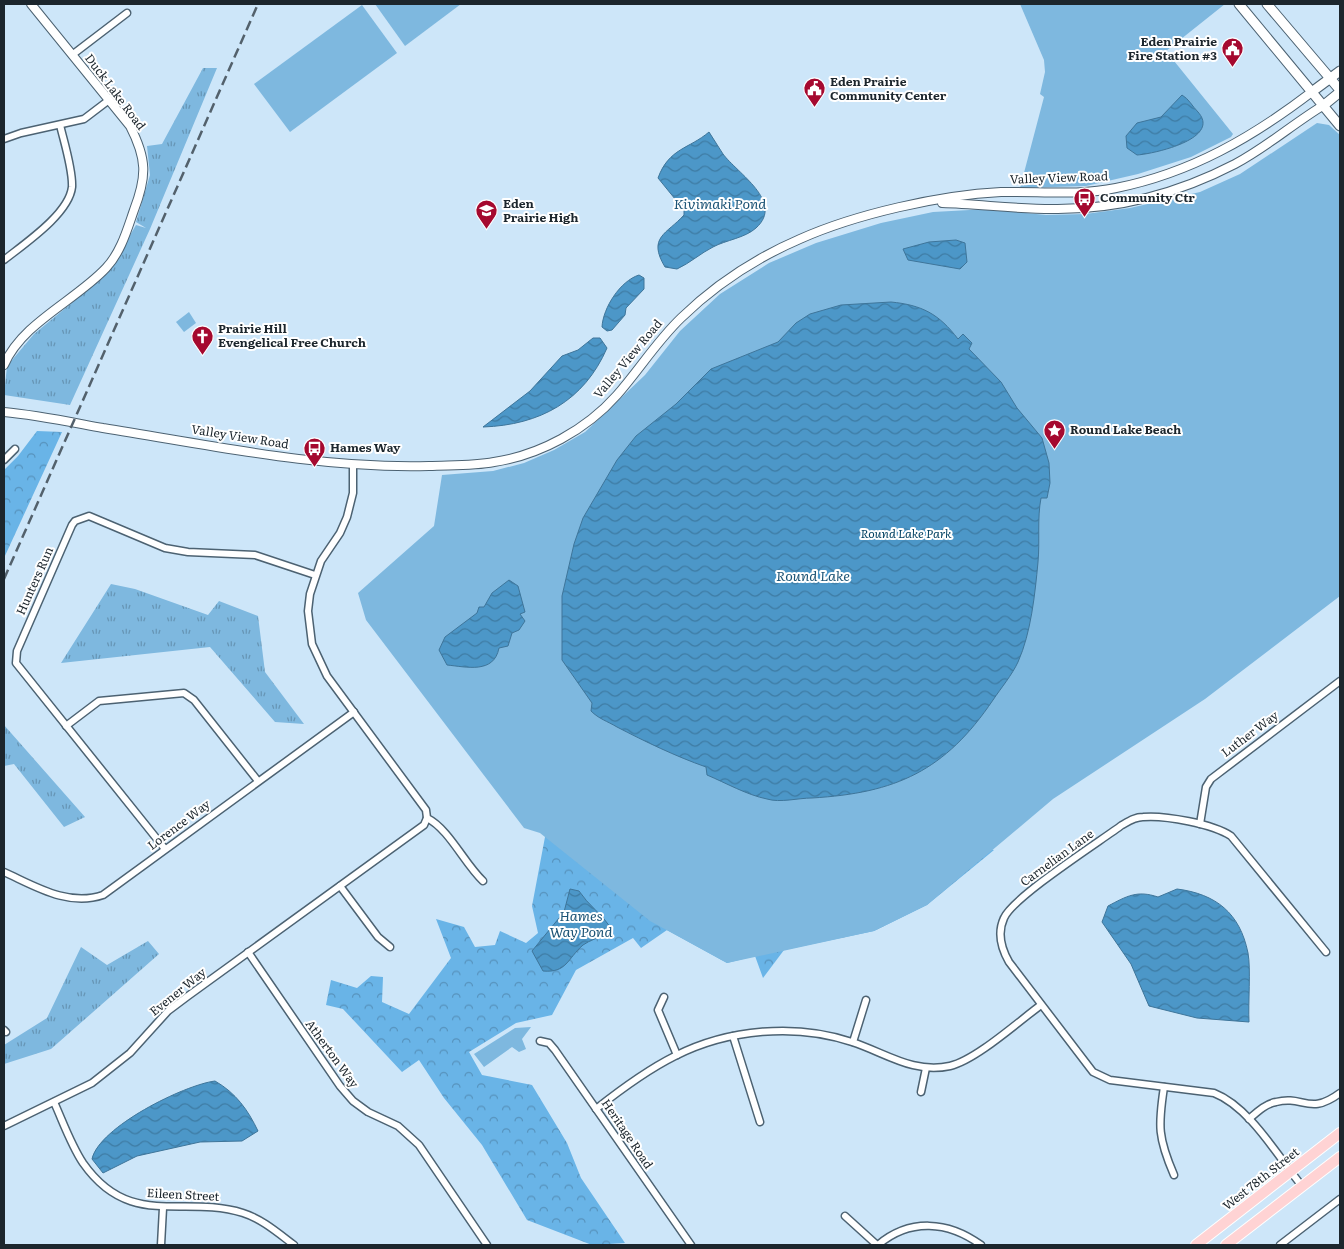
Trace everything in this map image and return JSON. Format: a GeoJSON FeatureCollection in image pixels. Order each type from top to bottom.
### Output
{"type":"FeatureCollection","features":[{"type":"Feature","properties":{"kind":"main road"},"geometry":{"type":"LineString","coordinates":[[1240,4],[1340,126]]}},
{"type":"Feature","properties":{"kind":"main road"},"geometry":{"type":"LineString","coordinates":[[1267,4],[1340,91]]}},
{"type":"Feature","properties":{"kind":"main road","name":"Valley View Road"},"geometry":{"type":"LineString","coordinates":[[1313,91],[1340,71]]}},
{"type":"Feature","properties":{"kind":"main road","name":"Valley View Road"},"geometry":{"type":"LineString","coordinates":[[1324,106],[1340,91]]}},
{"type":"Feature","properties":{"kind":"main road","name":"West 78th Street"},"geometry":{"type":"LineString","coordinates":[[1196,1245],[1340,1133]]}},
{"type":"Feature","properties":{"kind":"main road"},"geometry":{"type":"LineString","coordinates":[[1226,1245],[1340,1157]]}},
{"type":"Feature","properties":{"kind":"street","name":"Duck Lake Road"},"geometry":{"type":"LineString","coordinates":[[4,365],[23,337],[106,267],[121,246],[141,190],[144,161],[141,147],[130,126],[31,4]]}},
{"type":"Feature","properties":{"kind":"street"},"geometry":{"type":"LineString","coordinates":[[72,55],[127,13]]}},
{"type":"Feature","properties":{"kind":"street","name":"Valley View Road"},"geometry":{"type":"LineString","coordinates":[[4,412],[32,414],[176,440],[306,460],[354,465],[485,464],[512,459],[549,445],[586,424],[606,406],[680,319],[713,289],[749,264],[815,233],[892,210],[975,194],[1099,191],[1150,180],[1190,167],[1225,150],[1264,126],[1313,91]]}},
{"type":"Feature","properties":{"kind":"street"},"geometry":{"type":"LineString","coordinates":[[4,139],[21,133],[84,119],[109,100]]}},
{"type":"Feature","properties":{"kind":"street","name":"Valley View Road"},"geometry":{"type":"LineString","coordinates":[[928,203],[1054,209],[1107,205],[1147,198],[1190,185],[1236,164],[1324,106]]}},
{"type":"Feature","properties":{"kind":"street"},"geometry":{"type":"LineString","coordinates":[[4,260],[47,226],[70,194],[71,179],[60,125]]}},
{"type":"Feature","properties":{"kind":"street"},"geometry":{"type":"LineString","coordinates":[[4,460],[15,450]]}},
{"type":"Feature","properties":{"kind":"street"},"geometry":{"type":"LineString","coordinates":[[354,465],[353,493],[347,517],[315,575],[308,611],[312,644],[327,676],[426,810],[427,818],[436,822],[472,870],[484,881]]}},
{"type":"Feature","properties":{"kind":"street","name":"Hunters Run"},"geometry":{"type":"LineString","coordinates":[[165,849],[20,669],[15,657],[75,521],[89,516],[165,548],[188,552],[255,555],[315,575]]}},
{"type":"Feature","properties":{"kind":"street","name":"Luther Way"},"geometry":{"type":"LineString","coordinates":[[1200,824],[1206,787],[1211,779],[1340,680]]}},
{"type":"Feature","properties":{"kind":"street"},"geometry":{"type":"LineString","coordinates":[[66,726],[99,701],[184,693],[194,700],[258,780]]}},
{"type":"Feature","properties":{"kind":"street","name":"Lorence Way"},"geometry":{"type":"LineString","coordinates":[[4,872],[67,898],[91,899],[114,888],[258,780],[354,712]]}},
{"type":"Feature","properties":{"kind":"street","name":"Carnelian Lane"},"geometry":{"type":"LineString","coordinates":[[1302,1186],[1249,1119],[1227,1098],[1214,1093],[1110,1080],[1093,1072],[1004,952],[1000,940],[1001,929],[1010,908],[1131,819],[1153,816],[1200,824],[1222,830],[1239,844],[1326,952]]}},
{"type":"Feature","properties":{"kind":"street","name":"Evener Way"},"geometry":{"type":"LineString","coordinates":[[4,1126],[92,1083],[112,1069],[168,1011],[424,825],[427,818]]}},
{"type":"Feature","properties":{"kind":"street"},"geometry":{"type":"LineString","coordinates":[[340,886],[378,937],[390,947]]}},
{"type":"Feature","properties":{"kind":"street","name":"Atherton Way"},"geometry":{"type":"LineString","coordinates":[[248,952],[340,1086],[353,1101],[368,1112],[398,1126],[419,1145],[487,1245]]}},
{"type":"Feature","properties":{"kind":"street"},"geometry":{"type":"LineString","coordinates":[[664,997],[658,1010],[677,1054]]}},
{"type":"Feature","properties":{"kind":"street"},"geometry":{"type":"LineString","coordinates":[[853,1042],[866,1000]]}},
{"type":"Feature","properties":{"kind":"street"},"geometry":{"type":"LineString","coordinates":[[596,1109],[677,1054],[733,1036],[770,1031],[819,1034],[853,1042],[906,1064],[926,1068],[953,1065],[969,1058],[1041,1004]]}},
{"type":"Feature","properties":{"kind":"street"},"geometry":{"type":"LineString","coordinates":[[733,1036],[760,1122]]}},
{"type":"Feature","properties":{"kind":"street","name":"Heritage Road"},"geometry":{"type":"LineString","coordinates":[[540,1041],[549,1043],[555,1050],[690,1245]]}},
{"type":"Feature","properties":{"kind":"street"},"geometry":{"type":"LineString","coordinates":[[921,1092],[926,1068]]}},
{"type":"Feature","properties":{"kind":"street"},"geometry":{"type":"LineString","coordinates":[[1164,1086],[1159,1129],[1161,1142],[1174,1175]]}},
{"type":"Feature","properties":{"kind":"street"},"geometry":{"type":"LineString","coordinates":[[1249,1119],[1264,1107],[1276,1101],[1318,1105],[1340,1093]]}},
{"type":"Feature","properties":{"kind":"street","name":"Eileen Street"},"geometry":{"type":"LineString","coordinates":[[54,1102],[83,1163],[94,1176],[121,1197],[153,1207],[207,1207],[244,1213],[261,1220],[294,1245]]}},
{"type":"Feature","properties":{"kind":"street"},"geometry":{"type":"LineString","coordinates":[[1280,1245],[1340,1199]]}},
{"type":"Feature","properties":{"kind":"street"},"geometry":{"type":"LineString","coordinates":[[162,1245],[163,1208]]}},
{"type":"Feature","properties":{"kind":"street"},"geometry":{"type":"LineString","coordinates":[[845,1216],[878,1245],[898,1231],[924,1225],[951,1230],[981,1245]]}},
{"type":"Feature","properties":{"kind":"green space"},"geometry":{"type":"Polygon","coordinates":[[[375,4],[461,4],[405,46],[375,4]]]}},
{"type":"Feature","properties":{"kind":"green space"},"geometry":{"type":"Polygon","coordinates":[[[1020,4],[1225,4],[1166,51],[1233,134],[1231,137],[1191,157],[1138,174],[1086,186],[1020,188],[1044,97],[1040,94],[1045,72],[1044,60],[1020,4]]]}},
{"type":"Feature","properties":{"kind":"green space"},"geometry":{"type":"Polygon","coordinates":[[[362,5],[397,53],[290,132],[254,84],[362,5]]]}},
{"type":"Feature","properties":{"kind":"green space"},"geometry":{"type":"Polygon","coordinates":[[[203,68],[217,68],[150,229],[70,405],[4,395],[7,366],[34,334],[108,273],[136,225],[146,228],[136,222],[150,175],[147,146],[162,144],[203,68]]]}},
{"type":"Feature","properties":{"kind":"green space","name":"Round Lake Park"},"geometry":{"type":"Polygon","coordinates":[[[1317,123],[1329,125],[1340,135],[1340,596],[1205,699],[1053,799],[927,905],[874,931],[727,963],[650,921],[540,833],[524,828],[366,620],[358,593],[434,526],[442,475],[493,471],[524,463],[554,450],[585,432],[645,375],[680,331],[720,294],[769,263],[816,243],[881,223],[933,212],[988,209],[1046,215],[1085,214],[1130,208],[1200,192],[1240,174],[1317,123]]]}},
{"type":"Feature","properties":{"kind":"green space"},"geometry":{"type":"Polygon","coordinates":[[[189,312],[196,323],[184,332],[176,322],[189,312]]]}},
{"type":"Feature","properties":{"kind":"green space"},"geometry":{"type":"Polygon","coordinates":[[[37,431],[62,432],[4,558],[4,470],[18,456],[37,431]]]}},
{"type":"Feature","properties":{"kind":"green space"},"geometry":{"type":"Polygon","coordinates":[[[111,584],[135,589],[208,615],[219,601],[258,616],[265,672],[304,724],[275,722],[210,647],[61,663],[111,584]]]}},
{"type":"Feature","properties":{"kind":"green space"},"geometry":{"type":"Polygon","coordinates":[[[4,725],[85,817],[64,827],[14,764],[4,766],[4,725]]]}},
{"type":"Feature","properties":{"kind":"green space"},"geometry":{"type":"Polygon","coordinates":[[[622,791],[994,850],[927,905],[874,931],[784,950],[763,978],[755,956],[727,963],[667,930],[641,948],[633,938],[576,970],[552,1015],[516,1023],[469,1052],[482,1075],[532,1085],[567,1143],[581,1178],[625,1243],[592,1245],[527,1220],[482,1145],[444,1098],[419,1060],[402,1072],[343,1009],[326,1005],[331,980],[357,988],[371,976],[383,977],[382,1002],[409,1014],[451,958],[436,919],[464,927],[475,947],[495,945],[500,931],[526,943],[538,933],[532,906],[545,837],[622,791]]]}},
{"type":"Feature","properties":{"kind":"green space"},"geometry":{"type":"Polygon","coordinates":[[[148,941],[159,954],[51,1049],[4,1064],[4,1045],[47,1018],[81,947],[107,965],[148,941]]]}},
{"type":"Feature","properties":{"kind":"green space"},"geometry":{"type":"Polygon","coordinates":[[[531,1027],[522,1039],[526,1049],[519,1052],[512,1047],[484,1067],[474,1054],[515,1028],[531,1027]]]}},
{"type":"Feature","properties":{"kind":"water"},"geometry":{"type":"Polygon","coordinates":[[[1182,95],[1198,112],[1203,122],[1201,130],[1182,143],[1157,152],[1137,155],[1127,148],[1126,136],[1137,123],[1161,117],[1182,95]]]}},
{"type":"Feature","properties":{"kind":"water","name":"Kivimaki Pond"},"geometry":{"type":"Polygon","coordinates":[[[709,132],[723,154],[756,188],[765,208],[763,218],[752,231],[713,247],[677,269],[665,267],[658,249],[659,242],[661,237],[684,215],[684,210],[658,178],[663,168],[674,155],[709,132]]]}},
{"type":"Feature","properties":{"kind":"water"},"geometry":{"type":"Polygon","coordinates":[[[956,240],[965,243],[967,262],[960,269],[908,260],[903,249],[929,242],[956,240]]]}},
{"type":"Feature","properties":{"kind":"water"},"geometry":{"type":"Polygon","coordinates":[[[639,275],[644,278],[644,289],[626,308],[625,315],[612,330],[607,331],[602,327],[609,304],[625,283],[639,275]]]}},
{"type":"Feature","properties":{"kind":"water","name":"Round Lake"},"geometry":{"type":"Polygon","coordinates":[[[891,302],[921,308],[937,317],[958,339],[963,334],[972,343],[969,349],[1001,382],[1017,408],[1042,438],[1049,463],[1050,483],[1047,498],[1041,498],[1037,574],[1032,613],[1026,639],[1013,672],[975,724],[956,745],[937,761],[916,774],[894,784],[869,791],[842,795],[783,800],[759,797],[707,775],[706,767],[639,738],[600,718],[591,711],[592,703],[562,660],[562,596],[574,544],[583,518],[617,460],[636,436],[676,404],[711,369],[778,342],[796,323],[810,314],[841,305],[891,302]]]}},
{"type":"Feature","properties":{"kind":"water"},"geometry":{"type":"Polygon","coordinates":[[[593,338],[600,338],[607,348],[597,367],[573,396],[558,407],[541,415],[504,425],[483,427],[530,391],[562,356],[578,350],[593,338]]]}},
{"type":"Feature","properties":{"kind":"water"},"geometry":{"type":"Polygon","coordinates":[[[509,580],[518,586],[525,612],[520,614],[525,621],[519,630],[512,633],[508,646],[499,648],[492,662],[486,665],[471,667],[447,665],[439,650],[445,637],[477,613],[479,607],[484,607],[492,593],[509,580]]]}},
{"type":"Feature","properties":{"kind":"water","name":"Hames Way Pond"},"geometry":{"type":"Polygon","coordinates":[[[570,889],[579,891],[611,928],[608,934],[583,945],[562,967],[557,970],[543,971],[532,951],[564,912],[570,889]]]}},
{"type":"Feature","properties":{"kind":"water"},"geometry":{"type":"Polygon","coordinates":[[[1177,889],[1203,895],[1214,901],[1232,916],[1239,927],[1249,960],[1249,1022],[1197,1018],[1149,1006],[1131,964],[1102,922],[1108,906],[1121,899],[1138,894],[1158,897],[1177,889]]]}},
{"type":"Feature","properties":{"kind":"water"},"geometry":{"type":"Polygon","coordinates":[[[215,1081],[241,1103],[258,1131],[242,1141],[200,1142],[137,1156],[103,1173],[92,1159],[98,1147],[126,1121],[184,1090],[215,1081]]]}},
{"type":"Feature","properties":{"kind":"railway"},"geometry":{"type":"LineString","coordinates":[[4,579],[258,4]]}},
{"type":"Feature","properties":{"kind":"place","name":"Eden Prairie Fire Station #3"},"geometry":{"type":"Point","coordinates":[1233,68]}},
{"type":"Feature","properties":{"kind":"place","name":"Eden Prairie Community Center"},"geometry":{"type":"Point","coordinates":[814,108]}},
{"type":"Feature","properties":{"kind":"place","name":"Community Ctr"},"geometry":{"type":"Point","coordinates":[1084,217]}},
{"type":"Feature","properties":{"kind":"place","name":"Eden Prairie High"},"geometry":{"type":"Point","coordinates":[487,230]}},
{"type":"Feature","properties":{"kind":"place","name":"Prairie Hill Evengelical Free Church"},"geometry":{"type":"Point","coordinates":[202,355]}},
{"type":"Feature","properties":{"kind":"place","name":"Round Lake Beach"},"geometry":{"type":"Point","coordinates":[1054,449]}},
{"type":"Feature","properties":{"kind":"place","name":"Hames Way"},"geometry":{"type":"Point","coordinates":[314,467]}}]}
